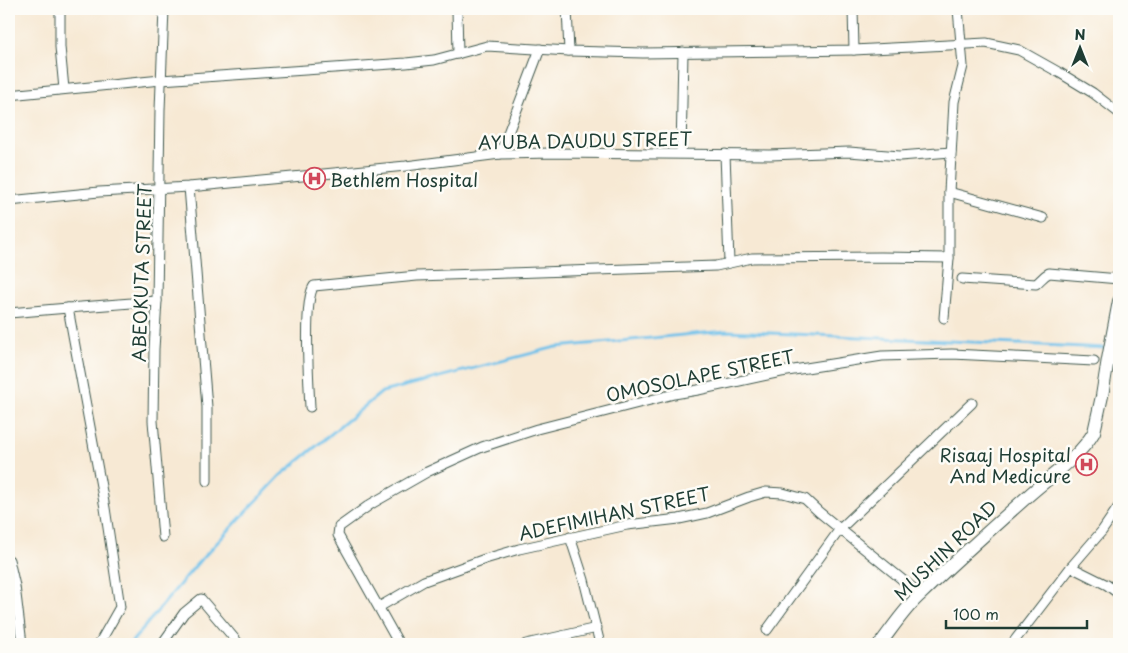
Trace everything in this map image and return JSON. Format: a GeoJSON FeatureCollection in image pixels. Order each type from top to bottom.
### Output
{"type":"FeatureCollection","features":[{"type":"Feature","properties":{"kind":"main road","name":"MUSHIN ROAD"},"geometry":{"type":"LineString","coordinates":[[880,644],[920,594],[1075,456],[1091,437],[1094,432],[1102,396],[1119,301]]}},
{"type":"Feature","properties":{"kind":"street"},"geometry":{"type":"LineString","coordinates":[[60,9],[60,40],[64,89]]}},
{"type":"Feature","properties":{"kind":"street","name":"ABEOKUTA STREET"},"geometry":{"type":"LineString","coordinates":[[163,537],[153,421],[154,349],[158,301],[161,80],[164,9]]}},
{"type":"Feature","properties":{"kind":"street"},"geometry":{"type":"LineString","coordinates":[[457,9],[458,54]]}},
{"type":"Feature","properties":{"kind":"street"},"geometry":{"type":"LineString","coordinates":[[566,9],[569,51]]}},
{"type":"Feature","properties":{"kind":"street"},"geometry":{"type":"LineString","coordinates":[[853,9],[854,50]]}},
{"type":"Feature","properties":{"kind":"street"},"geometry":{"type":"LineString","coordinates":[[944,318],[949,258],[949,192],[954,102],[963,66],[958,9]]}},
{"type":"Feature","properties":{"kind":"street"},"geometry":{"type":"LineString","coordinates":[[9,95],[161,80],[406,63],[434,60],[487,46],[642,54],[854,50],[986,43],[1019,50],[1068,78],[1119,113]]}},
{"type":"Feature","properties":{"kind":"street"},"geometry":{"type":"LineString","coordinates":[[500,154],[540,49]]}},
{"type":"Feature","properties":{"kind":"street"},"geometry":{"type":"LineString","coordinates":[[682,153],[683,52]]}},
{"type":"Feature","properties":{"kind":"street","name":"AYUBA DAUDU STREET"},"geometry":{"type":"LineString","coordinates":[[9,201],[98,192],[189,187],[406,166],[500,154],[682,153],[770,155],[848,152],[900,156],[951,152]]}},
{"type":"Feature","properties":{"kind":"street"},"geometry":{"type":"LineString","coordinates":[[725,154],[729,262]]}},
{"type":"Feature","properties":{"kind":"street"},"geometry":{"type":"LineString","coordinates":[[189,187],[207,407],[207,481]]}},
{"type":"Feature","properties":{"kind":"street"},"geometry":{"type":"LineString","coordinates":[[949,192],[1043,218]]}},
{"type":"Feature","properties":{"kind":"street"},"geometry":{"type":"LineString","coordinates":[[310,407],[308,317],[310,292],[314,286],[417,276],[716,266],[752,258],[949,258]]}},
{"type":"Feature","properties":{"kind":"street"},"geometry":{"type":"LineString","coordinates":[[962,280],[1036,284],[1043,276],[1049,273],[1119,279]]}},
{"type":"Feature","properties":{"kind":"street"},"geometry":{"type":"LineString","coordinates":[[9,314],[158,301]]}},
{"type":"Feature","properties":{"kind":"street"},"geometry":{"type":"LineString","coordinates":[[68,308],[108,528],[120,607],[99,644]]}},
{"type":"Feature","properties":{"kind":"street","name":"OMOSOLAPE STREET"},"geometry":{"type":"LineString","coordinates":[[380,607],[338,535],[338,527],[371,504],[427,472],[482,447],[537,429],[674,394],[781,372],[882,356],[952,354],[1094,361]]}},
{"type":"Feature","properties":{"kind":"street"},"geometry":{"type":"LineString","coordinates":[[767,630],[840,529],[972,403]]}},
{"type":"Feature","properties":{"kind":"street","name":"ADEFIMIHAN STREET"},"geometry":{"type":"LineString","coordinates":[[380,607],[424,581],[519,549],[627,525],[679,519],[707,513],[749,496],[766,492],[783,493],[805,499],[920,594]]}},
{"type":"Feature","properties":{"kind":"street"},"geometry":{"type":"LineString","coordinates":[[1012,644],[1071,567],[1102,531],[1119,506]]}},
{"type":"Feature","properties":{"kind":"street"},"geometry":{"type":"LineString","coordinates":[[570,537],[600,644]]}},
{"type":"Feature","properties":{"kind":"street"},"geometry":{"type":"LineString","coordinates":[[9,560],[15,586],[22,644]]}},
{"type":"Feature","properties":{"kind":"street"},"geometry":{"type":"LineString","coordinates":[[1071,567],[1107,585],[1119,594]]}},
{"type":"Feature","properties":{"kind":"street"},"geometry":{"type":"LineString","coordinates":[[162,644],[184,613],[201,600],[239,644]]}},
{"type":"Feature","properties":{"kind":"street"},"geometry":{"type":"LineString","coordinates":[[380,607],[399,644]]}},
{"type":"Feature","properties":{"kind":"street"},"geometry":{"type":"LineString","coordinates":[[526,644],[597,628]]}},
{"type":"Feature","properties":{"kind":"waterway"},"geometry":{"type":"LineString","coordinates":[[130,644],[196,565],[280,476],[382,392],[556,347],[726,331],[1106,348]]}},
{"type":"Feature","properties":{"kind":"place","name":"Bethlem Hospital"},"geometry":{"type":"Point","coordinates":[314,179]}},
{"type":"Feature","properties":{"kind":"place","name":"Risaaj Hospital And Medicure"},"geometry":{"type":"Point","coordinates":[1087,464]}}]}
